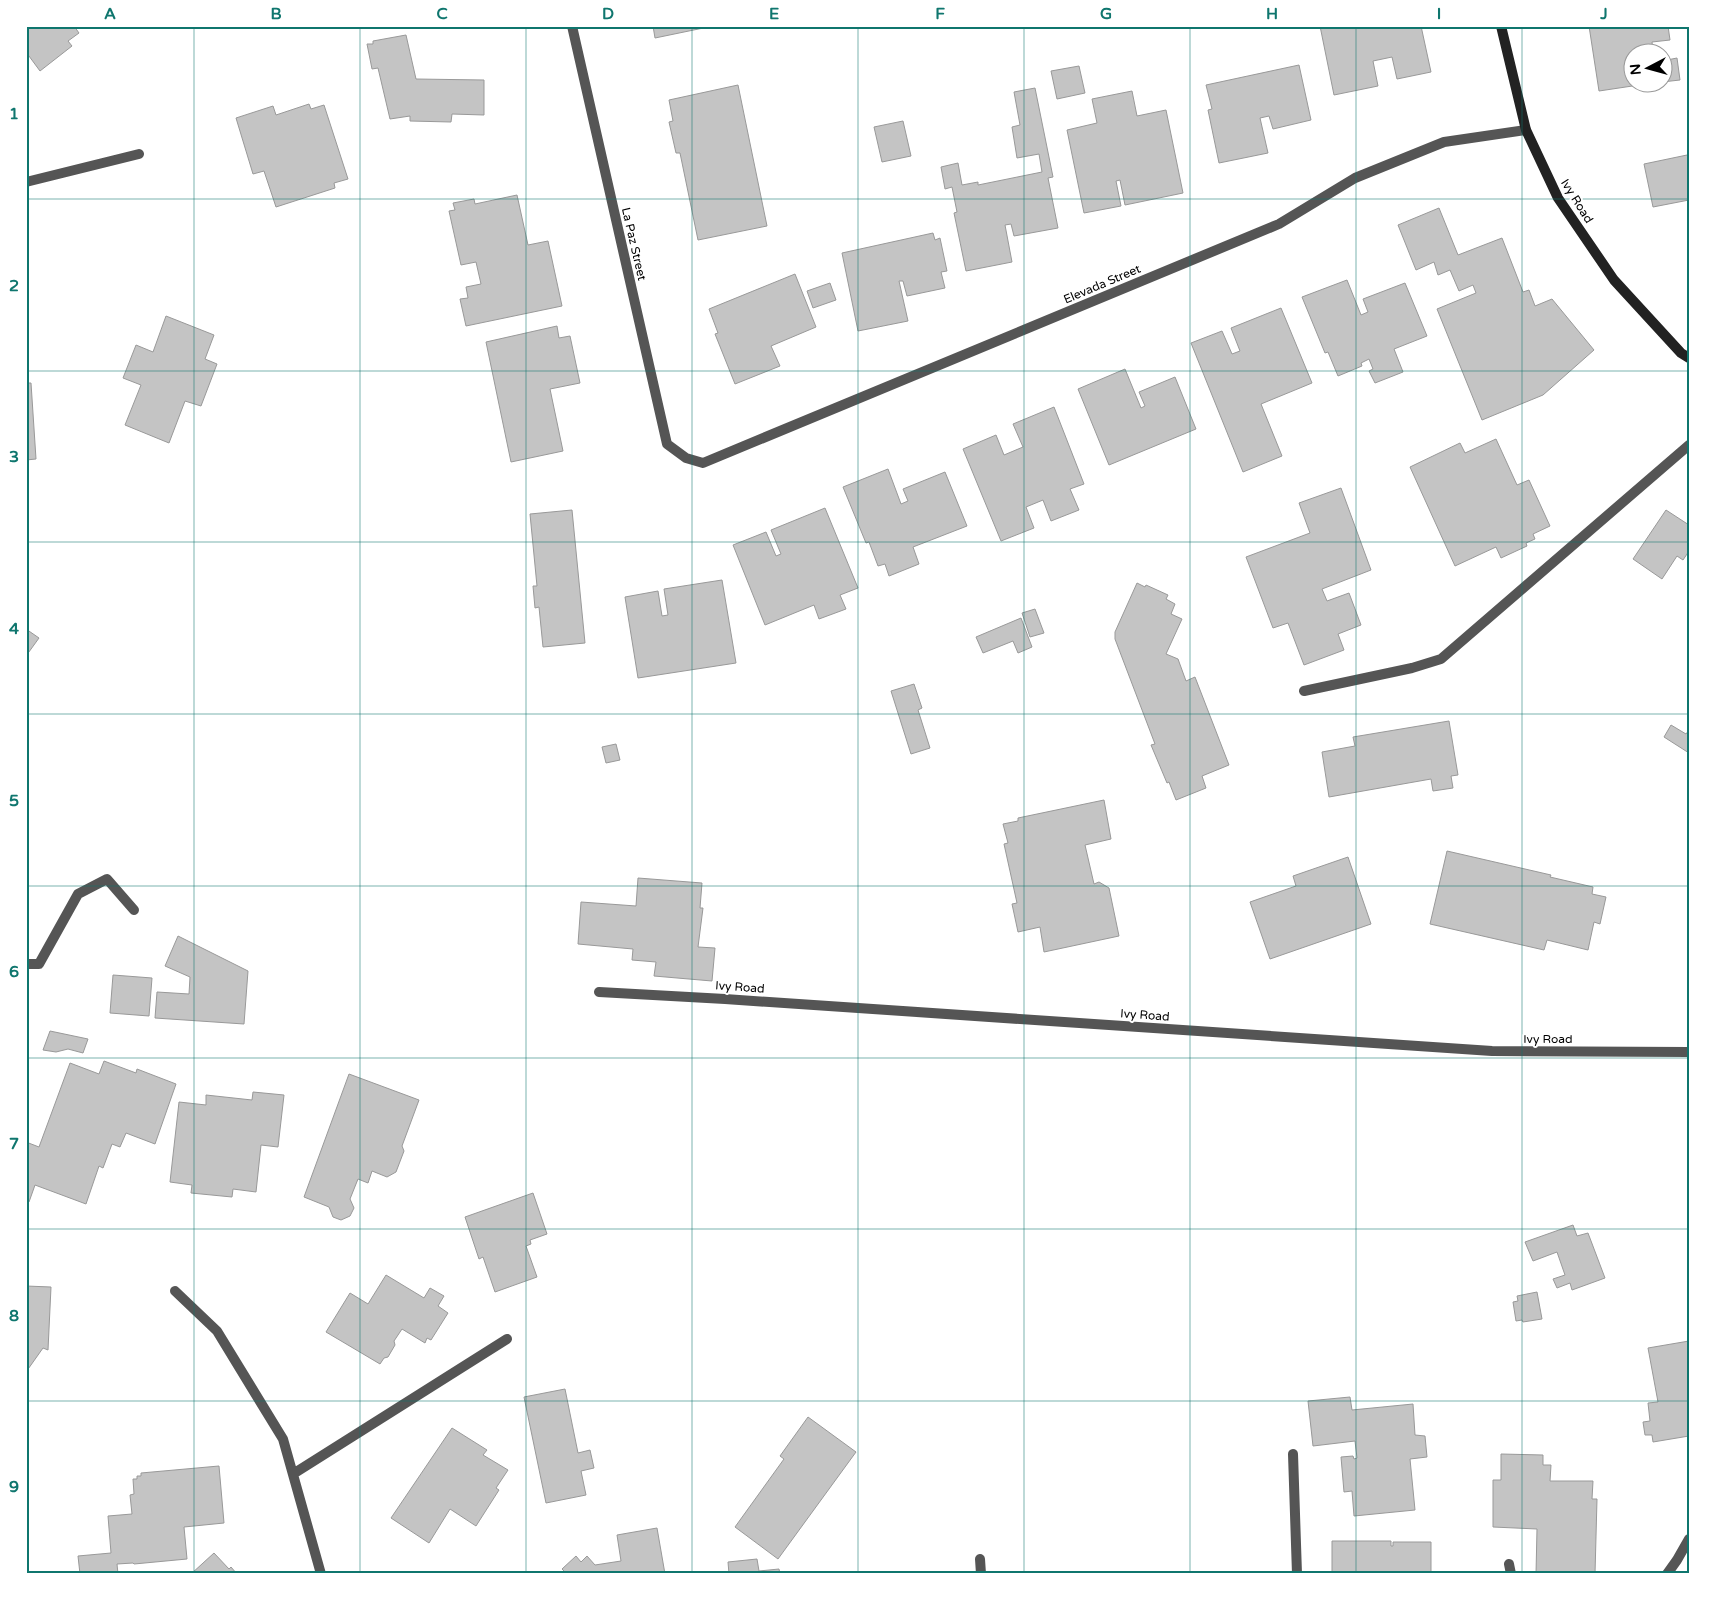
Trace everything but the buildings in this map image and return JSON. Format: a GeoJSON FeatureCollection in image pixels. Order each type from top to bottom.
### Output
{"type":"FeatureCollection","features":[{"type":"Feature","properties":{"kind":"street","name":"La Paz Street"},"geometry":{"type":"LineString","coordinates":[[572,26],[667,444],[686,458]]}},
{"type":"Feature","properties":{"kind":"street","name":"Ivy Road"},"geometry":{"type":"LineString","coordinates":[[1501,26],[1526,130],[1558,198],[1614,280],[1681,353],[1689,358]]}},
{"type":"Feature","properties":{"kind":"street","name":"Elevada Street"},"geometry":{"type":"LineString","coordinates":[[686,458],[703,463],[1279,224],[1355,178],[1444,142],[1526,130]]}},
{"type":"Feature","properties":{"kind":"street"},"geometry":{"type":"LineString","coordinates":[[26,182],[139,154]]}},
{"type":"Feature","properties":{"kind":"street"},"geometry":{"type":"LineString","coordinates":[[1304,690],[1412,668],[1441,659],[1689,445]]}},
{"type":"Feature","properties":{"kind":"street"},"geometry":{"type":"LineString","coordinates":[[26,964],[39,964],[78,894],[106,879],[134,910]]}},
{"type":"Feature","properties":{"kind":"street","name":"Ivy Road"},"geometry":{"type":"LineString","coordinates":[[599,992],[735,999],[1492,1051],[1689,1052]]}},
{"type":"Feature","properties":{"kind":"street"},"geometry":{"type":"LineString","coordinates":[[175,1291],[218,1332],[283,1439],[321,1574]]}},
{"type":"Feature","properties":{"kind":"street"},"geometry":{"type":"LineString","coordinates":[[293,1474],[507,1339]]}},
{"type":"Feature","properties":{"kind":"street"},"geometry":{"type":"LineString","coordinates":[[1293,1454],[1297,1574]]}},
{"type":"Feature","properties":{"kind":"street"},"geometry":{"type":"LineString","coordinates":[[1667,1574],[1689,1539]]}},
{"type":"Feature","properties":{"kind":"street"},"geometry":{"type":"LineString","coordinates":[[980,1559],[982,1574]]}}]}
